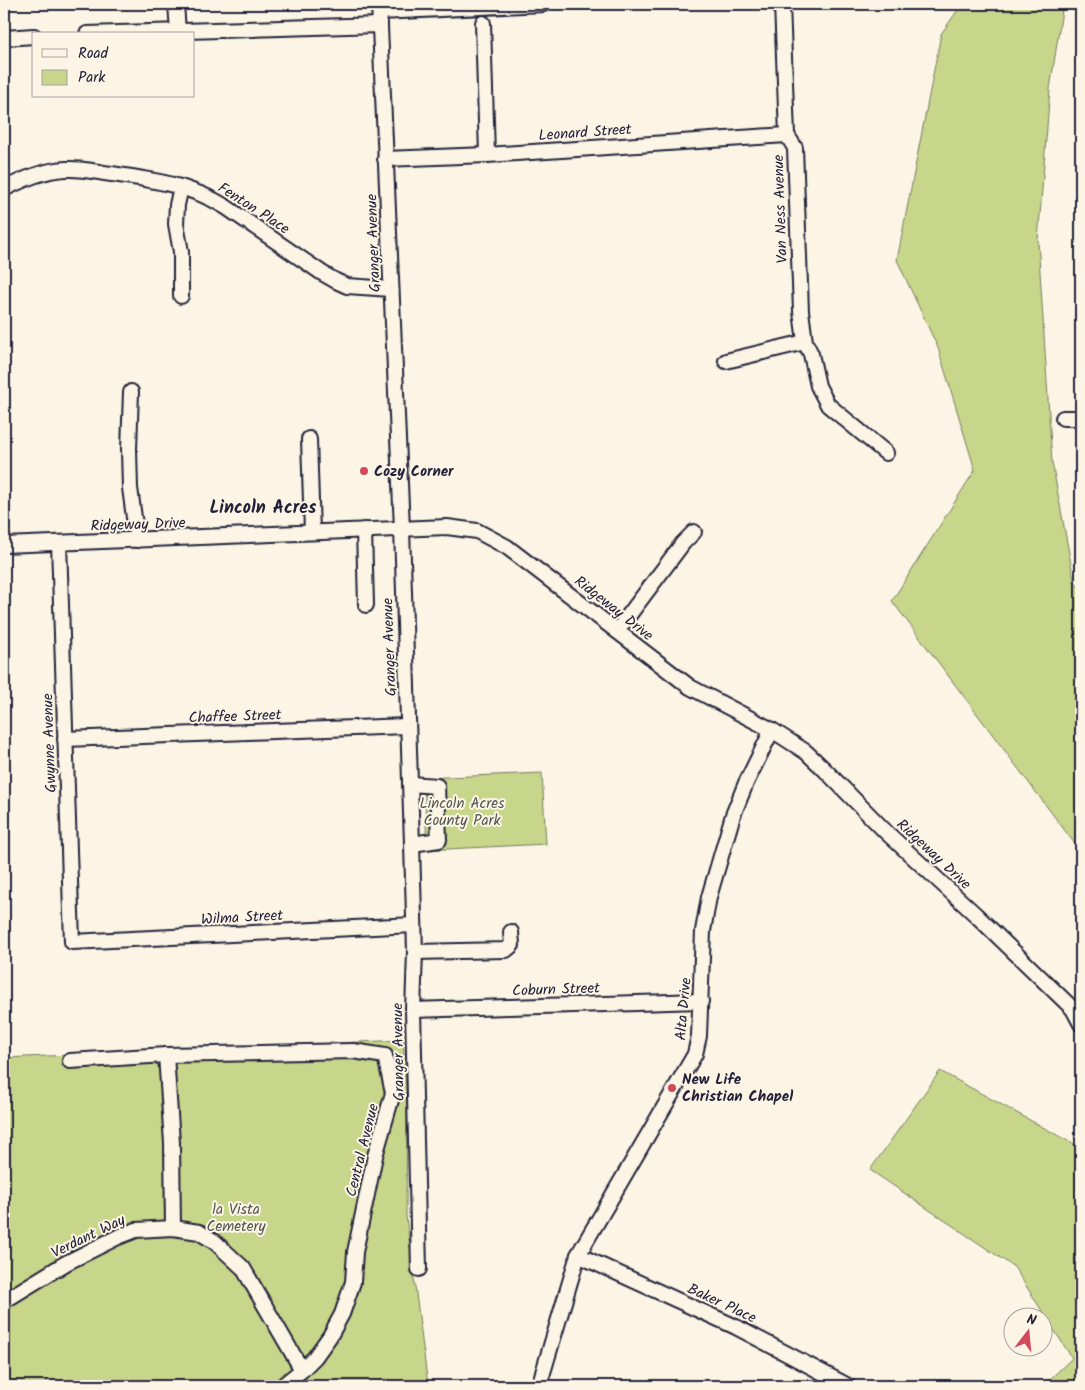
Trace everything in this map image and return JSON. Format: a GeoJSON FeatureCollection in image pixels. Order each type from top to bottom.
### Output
{"type":"FeatureCollection","features":[{"type":"Feature","properties":{"kind":"street"},"geometry":{"type":"LineString","coordinates":[[176,4],[178,31]]}},
{"type":"Feature","properties":{"kind":"street"},"geometry":{"type":"LineString","coordinates":[[148,32],[380,13],[544,4]]}},
{"type":"Feature","properties":{"kind":"street","name":"Van Ness Avenue"},"geometry":{"type":"LineString","coordinates":[[782,4],[787,135],[795,148],[800,294],[808,348],[818,386],[828,405],[886,453]]}},
{"type":"Feature","properties":{"kind":"street","name":"Granger Avenue"},"geometry":{"type":"LineString","coordinates":[[380,13],[402,529],[412,844],[415,952],[413,1010],[419,1269]]}},
{"type":"Feature","properties":{"kind":"street"},"geometry":{"type":"LineString","coordinates":[[483,23],[487,155]]}},
{"type":"Feature","properties":{"kind":"street"},"geometry":{"type":"LineString","coordinates":[[4,38],[32,36]]}},
{"type":"Feature","properties":{"kind":"street","name":"Leonard Street"},"geometry":{"type":"LineString","coordinates":[[385,159],[487,155],[787,135]]}},
{"type":"Feature","properties":{"kind":"street","name":"Fenton Place"},"geometry":{"type":"LineString","coordinates":[[4,189],[34,175],[65,169],[80,169],[148,179],[181,187],[211,197],[226,206],[336,282],[347,286],[391,289]]}},
{"type":"Feature","properties":{"kind":"street"},"geometry":{"type":"LineString","coordinates":[[181,187],[177,205],[176,224],[181,252],[182,296]]}},
{"type":"Feature","properties":{"kind":"street"},"geometry":{"type":"LineString","coordinates":[[726,361],[808,348]]}},
{"type":"Feature","properties":{"kind":"street"},"geometry":{"type":"LineString","coordinates":[[131,392],[130,488],[137,540]]}},
{"type":"Feature","properties":{"kind":"street"},"geometry":{"type":"LineString","coordinates":[[1063,418],[1081,418]]}},
{"type":"Feature","properties":{"kind":"street"},"geometry":{"type":"LineString","coordinates":[[309,439],[312,532]]}},
{"type":"Feature","properties":{"kind":"street","name":"Ridgeway Drive"},"geometry":{"type":"LineString","coordinates":[[4,546],[447,527],[477,531],[507,546],[690,687],[772,730],[806,752],[886,832],[976,915],[1073,1009],[1081,1024]]}},
{"type":"Feature","properties":{"kind":"street"},"geometry":{"type":"LineString","coordinates":[[364,530],[366,606]]}},
{"type":"Feature","properties":{"kind":"street"},"geometry":{"type":"LineString","coordinates":[[617,631],[683,543],[694,532]]}},
{"type":"Feature","properties":{"kind":"street","name":"Gwynne Avenue"},"geometry":{"type":"LineString","coordinates":[[58,543],[72,942]]}},
{"type":"Feature","properties":{"kind":"street","name":"Chaffee Street"},"geometry":{"type":"LineString","coordinates":[[65,739],[407,726]]}},
{"type":"Feature","properties":{"kind":"street","name":"Alta Drive"},"geometry":{"type":"LineString","coordinates":[[539,1386],[578,1255],[695,1054],[701,1001],[703,931],[709,897],[733,815],[746,783],[772,730]]}},
{"type":"Feature","properties":{"kind":"street"},"geometry":{"type":"LineString","coordinates":[[410,784],[437,786],[439,840],[412,844]]}},
{"type":"Feature","properties":{"kind":"street","name":"Wilma Street"},"geometry":{"type":"LineString","coordinates":[[72,942],[414,925]]}},
{"type":"Feature","properties":{"kind":"street"},"geometry":{"type":"LineString","coordinates":[[415,952],[506,950],[512,945],[511,932]]}},
{"type":"Feature","properties":{"kind":"street","name":"Coburn Street"},"geometry":{"type":"LineString","coordinates":[[413,1010],[701,1001]]}},
{"type":"Feature","properties":{"kind":"street","name":"Granger Avenue"},"geometry":{"type":"LineString","coordinates":[[70,1060],[166,1055],[353,1051],[385,1056]]}},
{"type":"Feature","properties":{"kind":"street"},"geometry":{"type":"LineString","coordinates":[[166,1055],[172,1143],[173,1228]]}},
{"type":"Feature","properties":{"kind":"street","name":"Central Avenue"},"geometry":{"type":"LineString","coordinates":[[282,1386],[315,1357],[330,1336],[342,1314],[353,1282],[355,1252],[374,1156],[392,1093],[385,1056]]}},
{"type":"Feature","properties":{"kind":"street","name":"Verdant Way"},"geometry":{"type":"LineString","coordinates":[[4,1301],[66,1263],[136,1230],[173,1228],[199,1232],[215,1242],[243,1268],[302,1370]]}},
{"type":"Feature","properties":{"kind":"street","name":"Baker Place"},"geometry":{"type":"LineString","coordinates":[[578,1255],[736,1327],[848,1386]]}},
{"type":"Feature","properties":{"kind":"green space"},"geometry":{"type":"Polygon","coordinates":[[[962,4],[1063,4],[1050,89],[1038,240],[1052,462],[1074,580],[1081,591],[1081,852],[892,601],[975,470],[938,348],[897,260],[941,34],[962,4]]]}},
{"type":"Feature","properties":{"kind":"green space","name":"Lincoln Acres County Park"},"geometry":{"type":"Polygon","coordinates":[[[542,773],[546,844],[427,850],[424,778],[542,773]]]}},
{"type":"Feature","properties":{"kind":"green space","name":"la Vista Cemetery"},"geometry":{"type":"Polygon","coordinates":[[[403,1040],[407,1104],[406,1216],[428,1386],[4,1386],[4,1058],[403,1040]]]}},
{"type":"Feature","properties":{"kind":"green space"},"geometry":{"type":"Polygon","coordinates":[[[940,1071],[1081,1148],[1081,1386],[1047,1386],[1046,1383],[1072,1358],[1052,1327],[1052,1308],[1040,1308],[1014,1267],[870,1170],[940,1071]]]}},
{"type":"Feature","properties":{"kind":"place","name":"Cozy Corner"},"geometry":{"type":"Point","coordinates":[364,471]}},
{"type":"Feature","properties":{"kind":"place","name":"New Life Christian Chapel"},"geometry":{"type":"Point","coordinates":[672,1088]}},
{"type":"Feature","properties":{"kind":"district","name":"Lincoln Acres"},"geometry":{"type":"Point","coordinates":[263,507]}}]}
